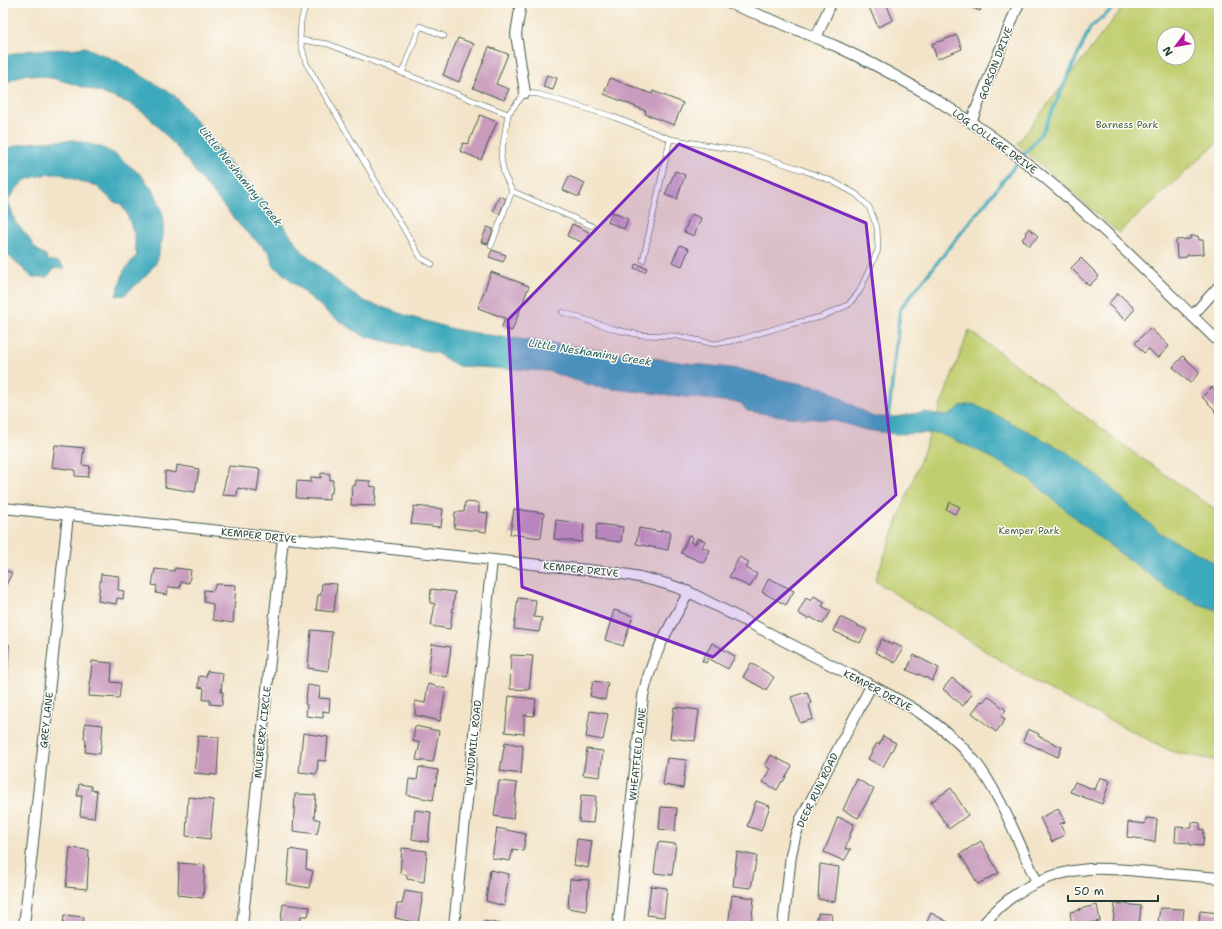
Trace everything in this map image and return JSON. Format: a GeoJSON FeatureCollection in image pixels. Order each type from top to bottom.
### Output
{"type":"FeatureCollection","features":[{"type":"Feature","properties":{"kind":"street"},"geometry":{"type":"LineString","coordinates":[[521,3],[516,34],[525,93]]}},
{"type":"Feature","properties":{"kind":"street","name":"LOG COLLEGE DRIVE"},"geometry":{"type":"LineString","coordinates":[[728,3],[816,38],[889,72],[971,122],[1027,163],[1077,205],[1219,342]]}},
{"type":"Feature","properties":{"kind":"street"},"geometry":{"type":"LineString","coordinates":[[816,38],[831,3]]}},
{"type":"Feature","properties":{"kind":"street","name":"GORSON DRIVE"},"geometry":{"type":"LineString","coordinates":[[971,122],[1019,3]]}},
{"type":"Feature","properties":{"kind":"street"},"geometry":{"type":"LineString","coordinates":[[1192,316],[1219,286]]}},
{"type":"Feature","properties":{"kind":"street","name":"KEMPER DRIVE"},"geometry":{"type":"LineString","coordinates":[[3,508],[641,576],[665,582],[689,592],[926,715],[950,735],[973,759],[987,780],[1000,802],[1037,882]]}},
{"type":"Feature","properties":{"kind":"street","name":"GREY LANE"},"geometry":{"type":"LineString","coordinates":[[24,926],[68,515]]}},
{"type":"Feature","properties":{"kind":"street","name":"MULBERRY CIRCLE"},"geometry":{"type":"LineString","coordinates":[[242,926],[283,538]]}},
{"type":"Feature","properties":{"kind":"street","name":"WINDMILL ROAD"},"geometry":{"type":"LineString","coordinates":[[454,926],[492,560]]}},
{"type":"Feature","properties":{"kind":"street","name":"WHEATFIELD LANE"},"geometry":{"type":"LineString","coordinates":[[618,926],[644,689],[659,645],[689,592]]}},
{"type":"Feature","properties":{"kind":"street","name":"DEER RUN ROAD"},"geometry":{"type":"LineString","coordinates":[[783,926],[791,855],[801,819],[871,686]]}},
{"type":"Feature","properties":{"kind":"street"},"geometry":{"type":"LineString","coordinates":[[982,926],[1005,902],[1022,890],[1037,882],[1069,872],[1089,869],[1219,878]]}},
{"type":"Feature","properties":{"kind":"lane"},"geometry":{"type":"LineString","coordinates":[[306,3],[301,21],[300,40],[306,63],[421,258],[432,264]]}},
{"type":"Feature","properties":{"kind":"lane"},"geometry":{"type":"LineString","coordinates":[[402,73],[420,26],[444,36]]}},
{"type":"Feature","properties":{"kind":"lane"},"geometry":{"type":"LineString","coordinates":[[300,40],[328,44],[508,114]]}},
{"type":"Feature","properties":{"kind":"lane"},"geometry":{"type":"LineString","coordinates":[[562,312],[617,330],[641,335],[677,336],[715,344],[741,339],[821,318],[848,305],[859,292],[878,250],[877,226],[869,208],[856,194],[832,181],[748,152],[670,139],[610,116],[538,94],[525,93],[508,114],[501,157],[504,174],[512,190],[592,226]]}},
{"type":"Feature","properties":{"kind":"lane"},"geometry":{"type":"LineString","coordinates":[[643,260],[670,139]]}},
{"type":"Feature","properties":{"kind":"lane"},"geometry":{"type":"LineString","coordinates":[[491,246],[512,190]]}},
{"type":"Feature","properties":{"kind":"highlighted area"},"geometry":{"type":"Polygon","coordinates":[[[679,144],[866,223],[896,495],[713,657],[522,587],[508,320],[679,144]]]}},
{"type":"Feature","properties":{"kind":"green space","name":"Barness Park"},"geometry":{"type":"Polygon","coordinates":[[[1126,3],[1219,3],[1219,141],[1119,233],[1017,144],[1126,3]]]}},
{"type":"Feature","properties":{"kind":"green space","name":"Kemper Park"},"geometry":{"type":"Polygon","coordinates":[[[969,330],[1133,452],[1219,512],[1219,761],[1173,752],[1036,683],[875,581],[969,330]]]}},
{"type":"Feature","properties":{"kind":"water","name":"Little Neshaminy Creek"},"geometry":{"type":"Polygon","coordinates":[[[85,47],[117,61],[174,95],[235,169],[274,213],[303,252],[340,284],[364,301],[453,329],[686,363],[740,369],[777,379],[824,388],[873,417],[895,417],[924,412],[948,416],[961,406],[973,404],[1065,451],[1097,475],[1160,533],[1219,565],[1219,611],[1196,603],[1167,588],[1093,533],[1029,479],[977,450],[938,433],[896,434],[866,430],[832,420],[788,417],[747,411],[741,403],[596,387],[547,371],[458,366],[436,353],[364,336],[333,317],[273,265],[269,252],[242,228],[200,178],[179,150],[147,115],[129,103],[56,79],[26,74],[3,84],[3,57],[33,50],[85,47]]]}},
{"type":"Feature","properties":{"kind":"water"},"geometry":{"type":"Polygon","coordinates":[[[74,140],[101,147],[115,154],[141,175],[155,193],[163,215],[163,237],[156,263],[144,278],[124,295],[116,296],[124,271],[137,255],[135,237],[127,214],[121,204],[114,202],[95,185],[84,183],[61,174],[48,174],[26,180],[8,200],[15,222],[26,234],[36,249],[46,256],[48,261],[58,262],[64,269],[55,268],[47,277],[32,277],[10,257],[3,247],[3,151],[11,147],[28,143],[74,140]]]}},
{"type":"Feature","properties":{"kind":"building"},"geometry":{"type":"Polygon","coordinates":[[[867,3],[886,3],[893,20],[878,27],[867,3]]]}},
{"type":"Feature","properties":{"kind":"building"},"geometry":{"type":"Polygon","coordinates":[[[983,3],[980,11],[963,4],[983,3]]]}},
{"type":"Feature","properties":{"kind":"building"},"geometry":{"type":"Polygon","coordinates":[[[957,35],[962,49],[937,59],[932,44],[957,35]]]}},
{"type":"Feature","properties":{"kind":"building"},"geometry":{"type":"Polygon","coordinates":[[[458,38],[474,44],[459,82],[443,75],[458,38]]]}},
{"type":"Feature","properties":{"kind":"building"},"geometry":{"type":"Polygon","coordinates":[[[489,47],[508,54],[496,84],[509,89],[504,100],[473,88],[489,47]]]}},
{"type":"Feature","properties":{"kind":"building"},"geometry":{"type":"Polygon","coordinates":[[[547,75],[557,78],[553,90],[543,87],[547,75]]]}},
{"type":"Feature","properties":{"kind":"building"},"geometry":{"type":"Polygon","coordinates":[[[610,78],[652,94],[653,91],[683,103],[674,125],[645,114],[646,111],[604,94],[610,78]]]}},
{"type":"Feature","properties":{"kind":"building"},"geometry":{"type":"Polygon","coordinates":[[[480,115],[497,122],[481,160],[460,151],[463,143],[468,144],[480,115]]]}},
{"type":"Feature","properties":{"kind":"building"},"geometry":{"type":"Polygon","coordinates":[[[675,171],[685,175],[677,199],[665,195],[675,171]]]}},
{"type":"Feature","properties":{"kind":"building"},"geometry":{"type":"Polygon","coordinates":[[[569,176],[585,183],[579,197],[563,190],[569,176]]]}},
{"type":"Feature","properties":{"kind":"building"},"geometry":{"type":"Polygon","coordinates":[[[499,196],[506,199],[499,214],[493,211],[499,196]]]}},
{"type":"Feature","properties":{"kind":"building"},"geometry":{"type":"Polygon","coordinates":[[[612,212],[628,219],[624,229],[608,222],[612,212]]]}},
{"type":"Feature","properties":{"kind":"building"},"geometry":{"type":"Polygon","coordinates":[[[691,214],[701,218],[694,236],[684,232],[691,214]]]}},
{"type":"Feature","properties":{"kind":"building"},"geometry":{"type":"Polygon","coordinates":[[[572,224],[589,232],[584,243],[567,236],[572,224]]]}},
{"type":"Feature","properties":{"kind":"building"},"geometry":{"type":"Polygon","coordinates":[[[487,227],[493,229],[488,244],[481,242],[487,227]]]}},
{"type":"Feature","properties":{"kind":"building"},"geometry":{"type":"Polygon","coordinates":[[[1029,228],[1038,236],[1029,246],[1022,239],[1027,234],[1025,233],[1029,228]]]}},
{"type":"Feature","properties":{"kind":"building"},"geometry":{"type":"Polygon","coordinates":[[[1190,236],[1198,236],[1199,240],[1203,240],[1204,254],[1187,255],[1187,257],[1177,258],[1176,240],[1190,239],[1190,236]]]}},
{"type":"Feature","properties":{"kind":"building"},"geometry":{"type":"Polygon","coordinates":[[[680,245],[689,249],[682,266],[672,262],[680,245]]]}},
{"type":"Feature","properties":{"kind":"building"},"geometry":{"type":"Polygon","coordinates":[[[492,250],[506,255],[503,262],[489,257],[492,250]]]}},
{"type":"Feature","properties":{"kind":"building"},"geometry":{"type":"Polygon","coordinates":[[[1081,258],[1099,276],[1089,286],[1071,268],[1081,258]]]}},
{"type":"Feature","properties":{"kind":"building"},"geometry":{"type":"Polygon","coordinates":[[[636,264],[647,268],[645,272],[634,268],[636,264]]]}},
{"type":"Feature","properties":{"kind":"building"},"geometry":{"type":"Polygon","coordinates":[[[491,272],[529,286],[512,331],[502,327],[505,318],[478,308],[491,272]]]}},
{"type":"Feature","properties":{"kind":"building"},"geometry":{"type":"Polygon","coordinates":[[[1118,293],[1135,309],[1125,320],[1108,304],[1118,293]]]}},
{"type":"Feature","properties":{"kind":"building"},"geometry":{"type":"Polygon","coordinates":[[[1150,328],[1169,346],[1158,358],[1149,349],[1144,353],[1135,343],[1150,328]]]}},
{"type":"Feature","properties":{"kind":"building"},"geometry":{"type":"Polygon","coordinates":[[[1183,356],[1200,372],[1190,383],[1173,367],[1183,356]]]}},
{"type":"Feature","properties":{"kind":"building"},"geometry":{"type":"Polygon","coordinates":[[[1212,387],[1219,394],[1219,416],[1202,397],[1212,387]]]}},
{"type":"Feature","properties":{"kind":"building"},"geometry":{"type":"Polygon","coordinates":[[[55,445],[84,448],[82,465],[90,466],[88,477],[75,476],[75,470],[52,467],[55,445]]]}},
{"type":"Feature","properties":{"kind":"building"},"geometry":{"type":"Polygon","coordinates":[[[177,465],[199,469],[195,492],[165,487],[165,471],[176,473],[177,465]]]}},
{"type":"Feature","properties":{"kind":"building"},"geometry":{"type":"Polygon","coordinates":[[[229,466],[260,469],[257,492],[238,488],[237,496],[222,495],[229,466]]]}},
{"type":"Feature","properties":{"kind":"building"},"geometry":{"type":"Polygon","coordinates":[[[321,473],[330,474],[330,480],[333,480],[332,493],[329,493],[329,500],[296,498],[297,481],[311,482],[311,477],[321,478],[321,473]]]}},
{"type":"Feature","properties":{"kind":"building"},"geometry":{"type":"Polygon","coordinates":[[[356,480],[370,481],[370,486],[376,487],[375,506],[351,505],[352,485],[355,486],[356,480]]]}},
{"type":"Feature","properties":{"kind":"building"},"geometry":{"type":"Polygon","coordinates":[[[465,502],[479,503],[479,512],[488,513],[486,532],[454,528],[455,512],[464,512],[465,502]]]}},
{"type":"Feature","properties":{"kind":"building"},"geometry":{"type":"Polygon","coordinates":[[[950,502],[960,507],[955,514],[946,509],[950,502]]]}},
{"type":"Feature","properties":{"kind":"building"},"geometry":{"type":"Polygon","coordinates":[[[414,506],[443,509],[441,527],[411,524],[414,506]]]}},
{"type":"Feature","properties":{"kind":"building"},"geometry":{"type":"Polygon","coordinates":[[[514,509],[544,513],[541,538],[510,534],[514,509]]]}},
{"type":"Feature","properties":{"kind":"building"},"geometry":{"type":"Polygon","coordinates":[[[556,520],[584,524],[582,542],[554,539],[556,520]]]}},
{"type":"Feature","properties":{"kind":"building"},"geometry":{"type":"Polygon","coordinates":[[[597,524],[623,527],[621,542],[595,539],[597,524]]]}},
{"type":"Feature","properties":{"kind":"building"},"geometry":{"type":"Polygon","coordinates":[[[639,528],[661,532],[661,530],[671,532],[668,550],[636,544],[639,528]]]}},
{"type":"Feature","properties":{"kind":"building"},"geometry":{"type":"Polygon","coordinates":[[[689,535],[693,537],[690,542],[695,544],[698,538],[705,541],[702,547],[710,550],[704,563],[681,553],[689,535]]]}},
{"type":"Feature","properties":{"kind":"building"},"geometry":{"type":"Polygon","coordinates":[[[739,557],[749,562],[746,568],[757,574],[750,587],[729,577],[739,557]]]}},
{"type":"Feature","properties":{"kind":"building"},"geometry":{"type":"Polygon","coordinates":[[[175,568],[191,570],[189,583],[181,582],[180,588],[168,587],[167,595],[156,593],[157,586],[152,585],[155,569],[174,571],[175,568]]]}},
{"type":"Feature","properties":{"kind":"building"},"geometry":{"type":"Polygon","coordinates":[[[3,569],[12,573],[5,587],[3,586],[3,569]]]}},
{"type":"Feature","properties":{"kind":"building"},"geometry":{"type":"Polygon","coordinates":[[[101,574],[119,576],[118,590],[124,591],[123,599],[117,598],[116,604],[98,601],[101,574]]]}},
{"type":"Feature","properties":{"kind":"building"},"geometry":{"type":"Polygon","coordinates":[[[769,578],[794,591],[786,605],[762,592],[769,578]]]}},
{"type":"Feature","properties":{"kind":"building"},"geometry":{"type":"Polygon","coordinates":[[[322,583],[337,584],[334,612],[316,610],[318,595],[321,595],[322,583]]]}},
{"type":"Feature","properties":{"kind":"building"},"geometry":{"type":"Polygon","coordinates":[[[216,584],[236,585],[233,623],[213,620],[213,604],[204,602],[204,590],[213,591],[216,584]]]}},
{"type":"Feature","properties":{"kind":"building"},"geometry":{"type":"Polygon","coordinates":[[[431,589],[455,592],[450,629],[431,626],[435,604],[430,603],[431,589]]]}},
{"type":"Feature","properties":{"kind":"building"},"geometry":{"type":"Polygon","coordinates":[[[814,596],[825,602],[822,606],[831,611],[823,624],[810,617],[808,619],[798,613],[806,598],[811,601],[814,596]]]}},
{"type":"Feature","properties":{"kind":"building"},"geometry":{"type":"Polygon","coordinates":[[[518,598],[536,600],[534,617],[542,618],[539,632],[514,629],[518,598]]]}},
{"type":"Feature","properties":{"kind":"building"},"geometry":{"type":"Polygon","coordinates":[[[614,610],[633,616],[623,646],[605,640],[614,610]]]}},
{"type":"Feature","properties":{"kind":"building"},"geometry":{"type":"Polygon","coordinates":[[[840,617],[867,630],[860,643],[833,631],[840,617]]]}},
{"type":"Feature","properties":{"kind":"building"},"geometry":{"type":"Polygon","coordinates":[[[311,630],[332,632],[328,671],[308,668],[311,630]]]}},
{"type":"Feature","properties":{"kind":"building"},"geometry":{"type":"Polygon","coordinates":[[[882,639],[892,645],[893,643],[903,648],[895,663],[875,652],[882,639]]]}},
{"type":"Feature","properties":{"kind":"building"},"geometry":{"type":"Polygon","coordinates":[[[712,643],[735,656],[728,669],[708,658],[706,663],[702,661],[712,643]]]}},
{"type":"Feature","properties":{"kind":"building"},"geometry":{"type":"Polygon","coordinates":[[[3,644],[9,644],[7,679],[3,678],[3,644]]]}},
{"type":"Feature","properties":{"kind":"building"},"geometry":{"type":"Polygon","coordinates":[[[432,644],[451,647],[447,677],[428,673],[432,644]]]}},
{"type":"Feature","properties":{"kind":"building"},"geometry":{"type":"Polygon","coordinates":[[[511,655],[533,656],[529,690],[510,689],[511,655]]]}},
{"type":"Feature","properties":{"kind":"building"},"geometry":{"type":"Polygon","coordinates":[[[914,655],[939,668],[932,681],[907,670],[914,655]]]}},
{"type":"Feature","properties":{"kind":"building"},"geometry":{"type":"Polygon","coordinates":[[[92,661],[112,663],[111,682],[121,683],[119,698],[89,696],[92,661]]]}},
{"type":"Feature","properties":{"kind":"building"},"geometry":{"type":"Polygon","coordinates":[[[751,663],[774,677],[766,690],[743,677],[751,663]]]}},
{"type":"Feature","properties":{"kind":"building"},"geometry":{"type":"Polygon","coordinates":[[[207,671],[223,673],[221,692],[223,692],[222,705],[210,704],[210,700],[203,700],[204,688],[198,687],[199,676],[206,677],[207,671]]]}},
{"type":"Feature","properties":{"kind":"building"},"geometry":{"type":"Polygon","coordinates":[[[952,678],[972,694],[963,706],[943,689],[952,678]]]}},
{"type":"Feature","properties":{"kind":"building"},"geometry":{"type":"Polygon","coordinates":[[[593,681],[608,683],[605,700],[590,696],[593,681]]]}},
{"type":"Feature","properties":{"kind":"building"},"geometry":{"type":"Polygon","coordinates":[[[428,684],[446,689],[440,721],[415,715],[415,701],[425,703],[428,684]]]}},
{"type":"Feature","properties":{"kind":"building"},"geometry":{"type":"Polygon","coordinates":[[[308,685],[320,687],[319,698],[330,699],[329,712],[323,711],[323,718],[306,716],[307,705],[305,704],[308,685]]]}},
{"type":"Feature","properties":{"kind":"building"},"geometry":{"type":"Polygon","coordinates":[[[807,692],[811,703],[809,704],[813,719],[800,723],[791,697],[807,692]]]}},
{"type":"Feature","properties":{"kind":"building"},"geometry":{"type":"Polygon","coordinates":[[[509,696],[536,699],[534,716],[524,715],[524,734],[505,732],[509,696]]]}},
{"type":"Feature","properties":{"kind":"building"},"geometry":{"type":"Polygon","coordinates":[[[988,696],[1006,710],[1001,716],[1005,720],[996,732],[972,713],[981,701],[983,702],[988,696]]]}},
{"type":"Feature","properties":{"kind":"building"},"geometry":{"type":"Polygon","coordinates":[[[674,707],[699,710],[695,741],[670,738],[674,707]]]}},
{"type":"Feature","properties":{"kind":"building"},"geometry":{"type":"Polygon","coordinates":[[[590,711],[608,714],[603,740],[586,737],[590,711]]]}},
{"type":"Feature","properties":{"kind":"building"},"geometry":{"type":"Polygon","coordinates":[[[85,723],[103,725],[100,754],[85,752],[85,723]]]}},
{"type":"Feature","properties":{"kind":"building"},"geometry":{"type":"Polygon","coordinates":[[[415,726],[439,731],[433,762],[416,760],[420,743],[413,741],[415,726]]]}},
{"type":"Feature","properties":{"kind":"building"},"geometry":{"type":"Polygon","coordinates":[[[1028,729],[1039,734],[1038,736],[1062,747],[1058,757],[1023,741],[1028,729]]]}},
{"type":"Feature","properties":{"kind":"building"},"geometry":{"type":"Polygon","coordinates":[[[303,733],[328,737],[326,761],[318,760],[317,774],[299,772],[303,733]]]}},
{"type":"Feature","properties":{"kind":"building"},"geometry":{"type":"Polygon","coordinates":[[[198,736],[219,737],[217,775],[194,773],[198,736]]]}},
{"type":"Feature","properties":{"kind":"building"},"geometry":{"type":"Polygon","coordinates":[[[883,736],[896,743],[883,767],[868,759],[877,743],[879,745],[883,736]]]}},
{"type":"Feature","properties":{"kind":"building"},"geometry":{"type":"Polygon","coordinates":[[[505,742],[523,746],[521,774],[500,771],[505,742]]]}},
{"type":"Feature","properties":{"kind":"building"},"geometry":{"type":"Polygon","coordinates":[[[587,749],[603,751],[600,777],[583,775],[587,749]]]}},
{"type":"Feature","properties":{"kind":"building"},"geometry":{"type":"Polygon","coordinates":[[[771,755],[792,766],[777,790],[763,782],[770,769],[765,766],[771,755]]]}},
{"type":"Feature","properties":{"kind":"building"},"geometry":{"type":"Polygon","coordinates":[[[667,758],[686,760],[683,788],[663,785],[667,758]]]}},
{"type":"Feature","properties":{"kind":"building"},"geometry":{"type":"Polygon","coordinates":[[[419,767],[438,770],[433,800],[407,795],[409,779],[417,780],[419,767]]]}},
{"type":"Feature","properties":{"kind":"building"},"geometry":{"type":"Polygon","coordinates":[[[1100,777],[1110,781],[1102,804],[1070,792],[1075,782],[1095,790],[1100,777]]]}},
{"type":"Feature","properties":{"kind":"building"},"geometry":{"type":"Polygon","coordinates":[[[857,779],[874,789],[858,818],[843,810],[857,779]]]}},
{"type":"Feature","properties":{"kind":"building"},"geometry":{"type":"Polygon","coordinates":[[[499,781],[517,783],[513,819],[494,816],[499,781]]]}},
{"type":"Feature","properties":{"kind":"building"},"geometry":{"type":"Polygon","coordinates":[[[79,784],[91,786],[91,790],[97,791],[94,818],[80,816],[82,796],[77,796],[79,784]]]}},
{"type":"Feature","properties":{"kind":"building"},"geometry":{"type":"Polygon","coordinates":[[[951,788],[968,815],[949,829],[931,802],[951,788]]]}},
{"type":"Feature","properties":{"kind":"building"},"geometry":{"type":"Polygon","coordinates":[[[295,794],[316,795],[314,818],[320,820],[317,834],[293,831],[295,794]]]}},
{"type":"Feature","properties":{"kind":"building"},"geometry":{"type":"Polygon","coordinates":[[[581,795],[596,796],[593,823],[579,822],[581,795]]]}},
{"type":"Feature","properties":{"kind":"building"},"geometry":{"type":"Polygon","coordinates":[[[188,797],[214,800],[210,839],[186,836],[188,797]]]}},
{"type":"Feature","properties":{"kind":"building"},"geometry":{"type":"Polygon","coordinates":[[[756,801],[770,806],[761,831],[747,826],[756,801]]]}},
{"type":"Feature","properties":{"kind":"building"},"geometry":{"type":"Polygon","coordinates":[[[661,807],[677,808],[675,831],[659,829],[661,807]]]}},
{"type":"Feature","properties":{"kind":"building"},"geometry":{"type":"Polygon","coordinates":[[[1058,809],[1065,822],[1060,824],[1065,835],[1052,842],[1040,818],[1058,809]]]}},
{"type":"Feature","properties":{"kind":"building"},"geometry":{"type":"Polygon","coordinates":[[[415,810],[431,812],[428,842],[412,839],[415,810]]]}},
{"type":"Feature","properties":{"kind":"building"},"geometry":{"type":"Polygon","coordinates":[[[838,817],[854,824],[845,849],[851,849],[844,861],[824,852],[838,817]]]}},
{"type":"Feature","properties":{"kind":"building"},"geometry":{"type":"Polygon","coordinates":[[[1146,818],[1157,819],[1155,842],[1127,837],[1128,822],[1145,824],[1146,818]]]}},
{"type":"Feature","properties":{"kind":"building"},"geometry":{"type":"Polygon","coordinates":[[[1192,822],[1200,823],[1200,829],[1204,830],[1203,846],[1175,842],[1176,827],[1192,828],[1192,822]]]}},
{"type":"Feature","properties":{"kind":"building"},"geometry":{"type":"Polygon","coordinates":[[[1218,826],[1219,847],[1216,847],[1218,826]]]}},
{"type":"Feature","properties":{"kind":"building"},"geometry":{"type":"Polygon","coordinates":[[[497,828],[526,834],[523,851],[513,849],[510,861],[492,858],[497,828]]]}},
{"type":"Feature","properties":{"kind":"building"},"geometry":{"type":"Polygon","coordinates":[[[577,839],[592,841],[588,868],[574,865],[577,839]]]}},
{"type":"Feature","properties":{"kind":"building"},"geometry":{"type":"Polygon","coordinates":[[[981,841],[999,873],[978,884],[960,854],[981,841]]]}},
{"type":"Feature","properties":{"kind":"building"},"geometry":{"type":"Polygon","coordinates":[[[658,842],[676,844],[672,875],[654,873],[658,842]]]}},
{"type":"Feature","properties":{"kind":"building"},"geometry":{"type":"Polygon","coordinates":[[[70,848],[89,850],[87,889],[66,887],[70,848]]]}},
{"type":"Feature","properties":{"kind":"building"},"geometry":{"type":"Polygon","coordinates":[[[402,848],[427,851],[424,882],[407,879],[407,875],[400,873],[402,848]]]}},
{"type":"Feature","properties":{"kind":"building"},"geometry":{"type":"Polygon","coordinates":[[[290,849],[307,852],[306,869],[313,871],[309,888],[287,884],[290,849]]]}},
{"type":"Feature","properties":{"kind":"building"},"geometry":{"type":"Polygon","coordinates":[[[737,852],[757,856],[751,888],[733,886],[737,852]]]}},
{"type":"Feature","properties":{"kind":"building"},"geometry":{"type":"Polygon","coordinates":[[[179,863],[205,865],[203,898],[178,895],[179,863]]]}},
{"type":"Feature","properties":{"kind":"building"},"geometry":{"type":"Polygon","coordinates":[[[820,864],[839,867],[835,902],[818,899],[820,864]]]}},
{"type":"Feature","properties":{"kind":"building"},"geometry":{"type":"Polygon","coordinates":[[[490,870],[509,874],[504,906],[486,901],[490,870]]]}},
{"type":"Feature","properties":{"kind":"building"},"geometry":{"type":"Polygon","coordinates":[[[570,879],[589,880],[586,911],[568,908],[570,879]]]}},
{"type":"Feature","properties":{"kind":"building"},"geometry":{"type":"Polygon","coordinates":[[[651,886],[667,888],[664,917],[647,915],[651,886]]]}},
{"type":"Feature","properties":{"kind":"building"},"geometry":{"type":"Polygon","coordinates":[[[405,891],[423,894],[418,923],[395,918],[397,904],[402,904],[405,891]]]}},
{"type":"Feature","properties":{"kind":"building"},"geometry":{"type":"Polygon","coordinates":[[[732,895],[754,898],[751,926],[728,926],[732,895]]]}},
{"type":"Feature","properties":{"kind":"building"},"geometry":{"type":"Polygon","coordinates":[[[1115,903],[1141,906],[1139,926],[1113,924],[1115,903]]]}},
{"type":"Feature","properties":{"kind":"building"},"geometry":{"type":"Polygon","coordinates":[[[283,904],[310,907],[308,916],[301,916],[300,926],[280,926],[283,904]]]}},
{"type":"Feature","properties":{"kind":"building"},"geometry":{"type":"Polygon","coordinates":[[[1097,905],[1100,921],[1088,923],[1088,925],[1084,926],[1072,926],[1070,912],[1097,905]]]}},
{"type":"Feature","properties":{"kind":"building"},"geometry":{"type":"Polygon","coordinates":[[[1160,908],[1184,909],[1182,924],[1171,923],[1171,926],[1160,926],[1160,922],[1158,922],[1160,908]]]}},
{"type":"Feature","properties":{"kind":"building"},"geometry":{"type":"Polygon","coordinates":[[[1200,911],[1219,913],[1219,926],[1203,926],[1199,924],[1200,911]]]}},
{"type":"Feature","properties":{"kind":"building"},"geometry":{"type":"Polygon","coordinates":[[[818,913],[832,914],[831,926],[815,926],[818,913]]]}},
{"type":"Feature","properties":{"kind":"building"},"geometry":{"type":"Polygon","coordinates":[[[931,913],[948,922],[945,926],[925,926],[931,913]]]}},
{"type":"Feature","properties":{"kind":"building"},"geometry":{"type":"Polygon","coordinates":[[[64,915],[84,917],[83,926],[63,926],[64,915]]]}},
{"type":"Feature","properties":{"kind":"building"},"geometry":{"type":"Polygon","coordinates":[[[484,921],[502,924],[502,926],[483,926],[484,921]]]}},
{"type":"Feature","properties":{"kind":"building"},"geometry":{"type":"Polygon","coordinates":[[[174,922],[198,924],[198,926],[174,926],[174,922]]]}},
{"type":"Feature","properties":{"kind":"building"},"geometry":{"type":"Polygon","coordinates":[[[566,922],[585,924],[585,926],[566,926],[566,922]]]}},
{"type":"Feature","properties":{"kind":"waterway"},"geometry":{"type":"LineString","coordinates":[[888,421],[900,309],[1043,131],[1090,28],[1119,3]]}}]}
